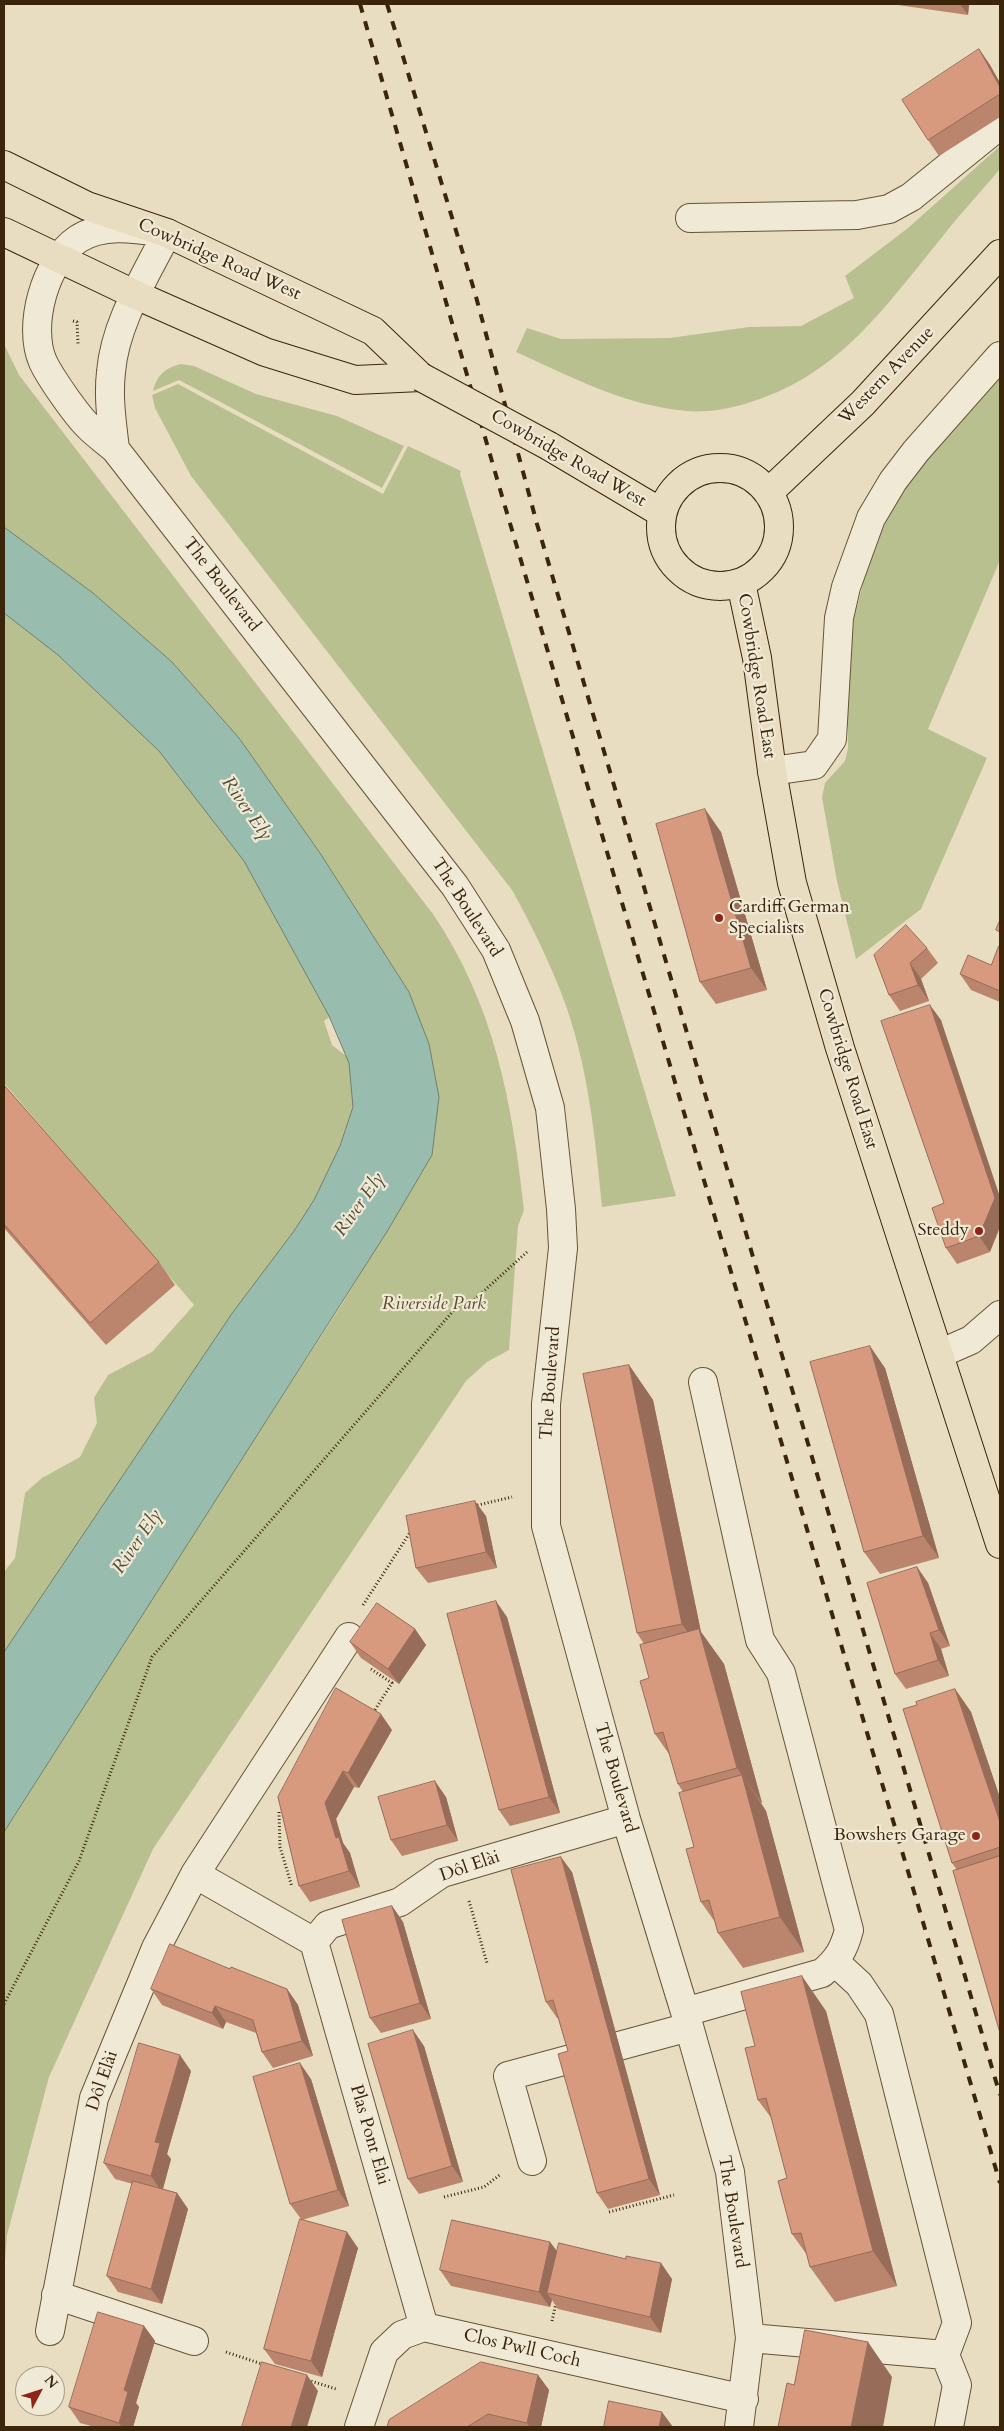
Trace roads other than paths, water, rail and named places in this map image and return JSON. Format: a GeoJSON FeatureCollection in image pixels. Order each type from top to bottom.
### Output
{"type":"FeatureCollection","features":[{"type":"Feature","properties":{"kind":"main road","name":"Cowbridge Road West"},"geometry":{"type":"LineString","coordinates":[[4,165],[87,206],[167,233],[373,331],[421,377],[549,446],[662,512]]}},
{"type":"Feature","properties":{"kind":"main road"},"geometry":{"type":"LineString","coordinates":[[4,232],[136,295],[265,352],[355,380],[421,377]]}},
{"type":"Feature","properties":{"kind":"main road","name":"Western Avenue"},"geometry":{"type":"LineString","coordinates":[[768,493],[863,403],[1000,254]]}},
{"type":"Feature","properties":{"kind":"main road","name":"Cowbridge Road East"},"geometry":{"type":"LineString","coordinates":[[709,469],[730,469],[751,477],[768,493],[778,513],[779,535],[772,556],[759,572],[741,583],[711,586],[693,580],[678,568],[667,553],[662,535],[662,512],[674,490],[690,477],[709,469]]}},
{"type":"Feature","properties":{"kind":"main road","name":"Cowbridge Road East"},"geometry":{"type":"LineString","coordinates":[[741,583],[757,658],[772,771],[792,883],[821,986],[1000,1544]]}},
{"type":"Feature","properties":{"kind":"street"},"geometry":{"type":"LineString","coordinates":[[690,218],[857,215],[889,209],[911,196],[1000,125]]}},
{"type":"Feature","properties":{"kind":"street","name":"The Boulevard"},"geometry":{"type":"LineString","coordinates":[[167,233],[129,227],[103,230],[78,239],[58,258],[43,293],[36,334],[44,364],[88,427],[116,449],[455,886],[496,950],[525,1022],[550,1108],[561,1210],[563,1248],[546,1404],[546,1526],[626,1819],[687,2020],[730,2172],[750,2338],[744,2399],[739,2427]]}},
{"type":"Feature","properties":{"kind":"street"},"geometry":{"type":"LineString","coordinates":[[116,449],[110,401],[111,371],[121,328],[167,233]]}},
{"type":"Feature","properties":{"kind":"street"},"geometry":{"type":"LineString","coordinates":[[772,771],[814,764],[832,738],[839,618],[846,587],[871,518],[893,481],[916,451],[1000,356]]}},
{"type":"Feature","properties":{"kind":"street"},"geometry":{"type":"LineString","coordinates":[[939,1354],[971,1340],[1000,1315]]}},
{"type":"Feature","properties":{"kind":"street"},"geometry":{"type":"LineString","coordinates":[[532,2161],[508,2076],[687,2020],[822,1973],[835,1962],[844,1949],[849,1930],[781,1673],[760,1640],[703,1382]]}},
{"type":"Feature","properties":{"kind":"street","name":"Dôl Elài"},"geometry":{"type":"LineString","coordinates":[[50,2331],[94,2098],[156,1948],[195,1874],[349,1637]]}},
{"type":"Feature","properties":{"kind":"street","name":"Dôl Elài"},"geometry":{"type":"LineString","coordinates":[[314,1942],[328,1925],[400,1902],[442,1873],[626,1819]]}},
{"type":"Feature","properties":{"kind":"street"},"geometry":{"type":"LineString","coordinates":[[195,1874],[314,1942]]}},
{"type":"Feature","properties":{"kind":"street","name":"Plas Pont Elai"},"geometry":{"type":"LineString","coordinates":[[314,1942],[424,2327]]}},
{"type":"Feature","properties":{"kind":"street"},"geometry":{"type":"LineString","coordinates":[[835,1962],[859,1984],[879,2014],[957,2323],[945,2355],[957,2385],[948,2427]]}},
{"type":"Feature","properties":{"kind":"street"},"geometry":{"type":"LineString","coordinates":[[56,2295],[194,2341]]}},
{"type":"Feature","properties":{"kind":"street"},"geometry":{"type":"LineString","coordinates":[[359,2427],[384,2352],[402,2334],[424,2327]]}},
{"type":"Feature","properties":{"kind":"street","name":"Clos Pwll Coch"},"geometry":{"type":"LineString","coordinates":[[424,2327],[744,2399]]}},
{"type":"Feature","properties":{"kind":"street"},"geometry":{"type":"LineString","coordinates":[[750,2338],[945,2355]]}},
{"type":"Feature","properties":{"kind":"water","name":"River Ely"},"geometry":{"type":"Polygon","coordinates":[[[4,527],[93,593],[172,662],[239,738],[320,853],[409,992],[429,1044],[439,1097],[432,1155],[388,1230],[4,1832],[4,1652],[233,1312],[294,1231],[314,1200],[340,1146],[353,1107],[349,1063],[329,1016],[244,861],[159,751],[58,655],[4,613],[4,527]]]}},
{"type":"Feature","properties":{"kind":"railway"},"geometry":{"type":"LineString","coordinates":[[360,4],[504,503],[1000,2183]]}},
{"type":"Feature","properties":{"kind":"railway"},"geometry":{"type":"LineString","coordinates":[[387,4],[475,293],[537,524],[1000,2095]]}},
{"type":"Feature","properties":{"kind":"place","name":"Cardiff German Specialists"},"geometry":{"type":"Point","coordinates":[719,918]}},
{"type":"Feature","properties":{"kind":"place","name":"Steddy"},"geometry":{"type":"Point","coordinates":[979,1231]}},
{"type":"Feature","properties":{"kind":"place","name":"Bowshers Garage"},"geometry":{"type":"Point","coordinates":[976,1836]}},
{"type":"Feature","properties":{"kind":"park label","name":"Riverside Park"},"geometry":{"type":"Point","coordinates":[434,1305]}}]}
